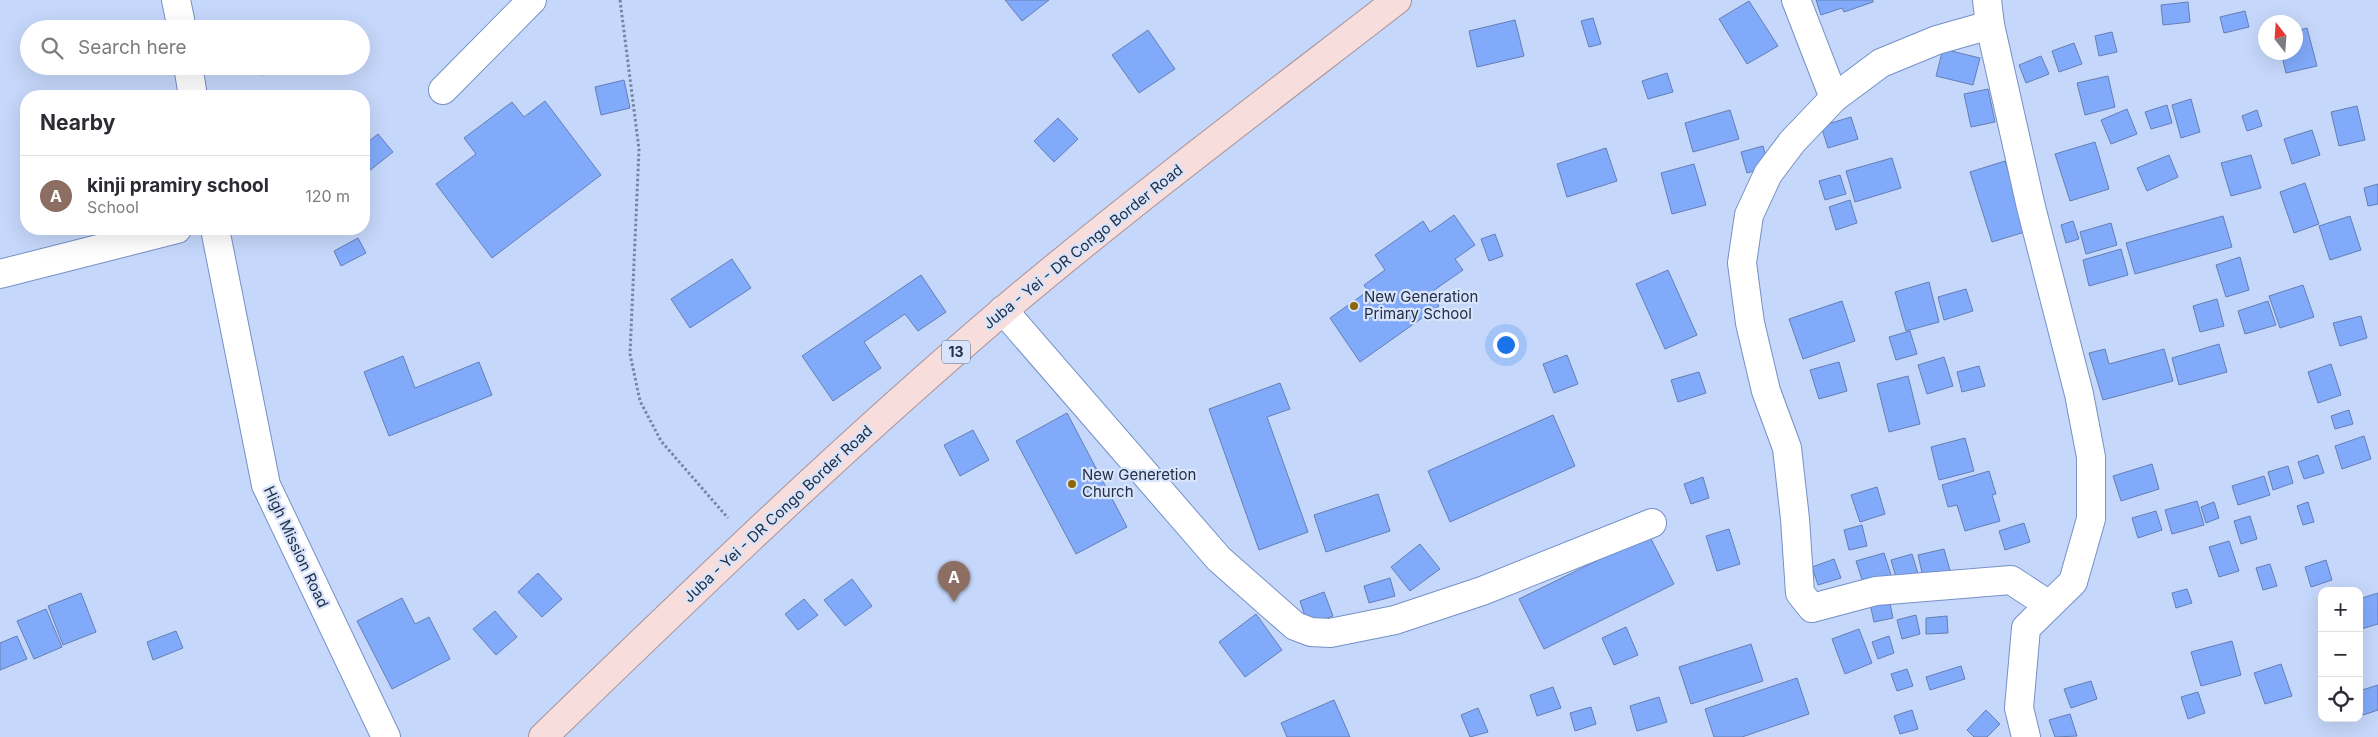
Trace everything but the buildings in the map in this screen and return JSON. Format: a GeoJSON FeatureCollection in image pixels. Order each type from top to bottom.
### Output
{"type":"FeatureCollection","features":[{"type":"Feature","properties":{"kind":"main road","name":"Juba - Yei - DR Congo Border Road"},"geometry":{"type":"LineString","coordinates":[[543,737],[747,539],[1003,310],[1118,215],[1397,0]]}},
{"type":"Feature","properties":{"kind":"street"},"geometry":{"type":"LineString","coordinates":[[176,0],[180,20]]}},
{"type":"Feature","properties":{"kind":"street"},"geometry":{"type":"LineString","coordinates":[[443,90],[532,0]]}},
{"type":"Feature","properties":{"kind":"street"},"geometry":{"type":"LineString","coordinates":[[1796,0],[1834,98]]}},
{"type":"Feature","properties":{"kind":"street"},"geometry":{"type":"LineString","coordinates":[[2026,737],[2019,708],[2026,628],[2049,606],[2073,582],[2091,519],[2091,458],[2079,394],[2030,207],[1988,12],[1937,40],[1881,63],[1834,98],[1792,142],[1768,174],[1749,215],[1742,263],[1750,323],[1766,390],[1787,448],[1800,593],[1812,608],[1876,591],[2011,580],[2049,606]]}},
{"type":"Feature","properties":{"kind":"street"},"geometry":{"type":"LineString","coordinates":[[190,75],[192,90]]}},
{"type":"Feature","properties":{"kind":"street"},"geometry":{"type":"LineString","coordinates":[[0,274],[153,235]]}},
{"type":"Feature","properties":{"kind":"street","name":"High Mission Road"},"geometry":{"type":"LineString","coordinates":[[216,235],[266,485],[386,737]]}},
{"type":"Feature","properties":{"kind":"street"},"geometry":{"type":"LineString","coordinates":[[1003,310],[1218,559],[1294,626],[1311,632],[1330,633],[1395,620],[1482,591],[1652,523]]}},
{"type":"Feature","properties":{"kind":"path"},"geometry":{"type":"LineString","coordinates":[[620,0],[639,149],[630,354],[640,401],[662,441],[747,539]]}},
{"type":"Feature","properties":{"kind":"place","name":"New Generation Primary School"},"geometry":{"type":"Point","coordinates":[1354,306]}},
{"type":"Feature","properties":{"kind":"place","name":"New Generetion Church"},"geometry":{"type":"Point","coordinates":[1072,484]}},
{"type":"Feature","properties":{"kind":"place","name":"kinji pramiry school"},"geometry":{"type":"Point","coordinates":[954,602]}}]}
